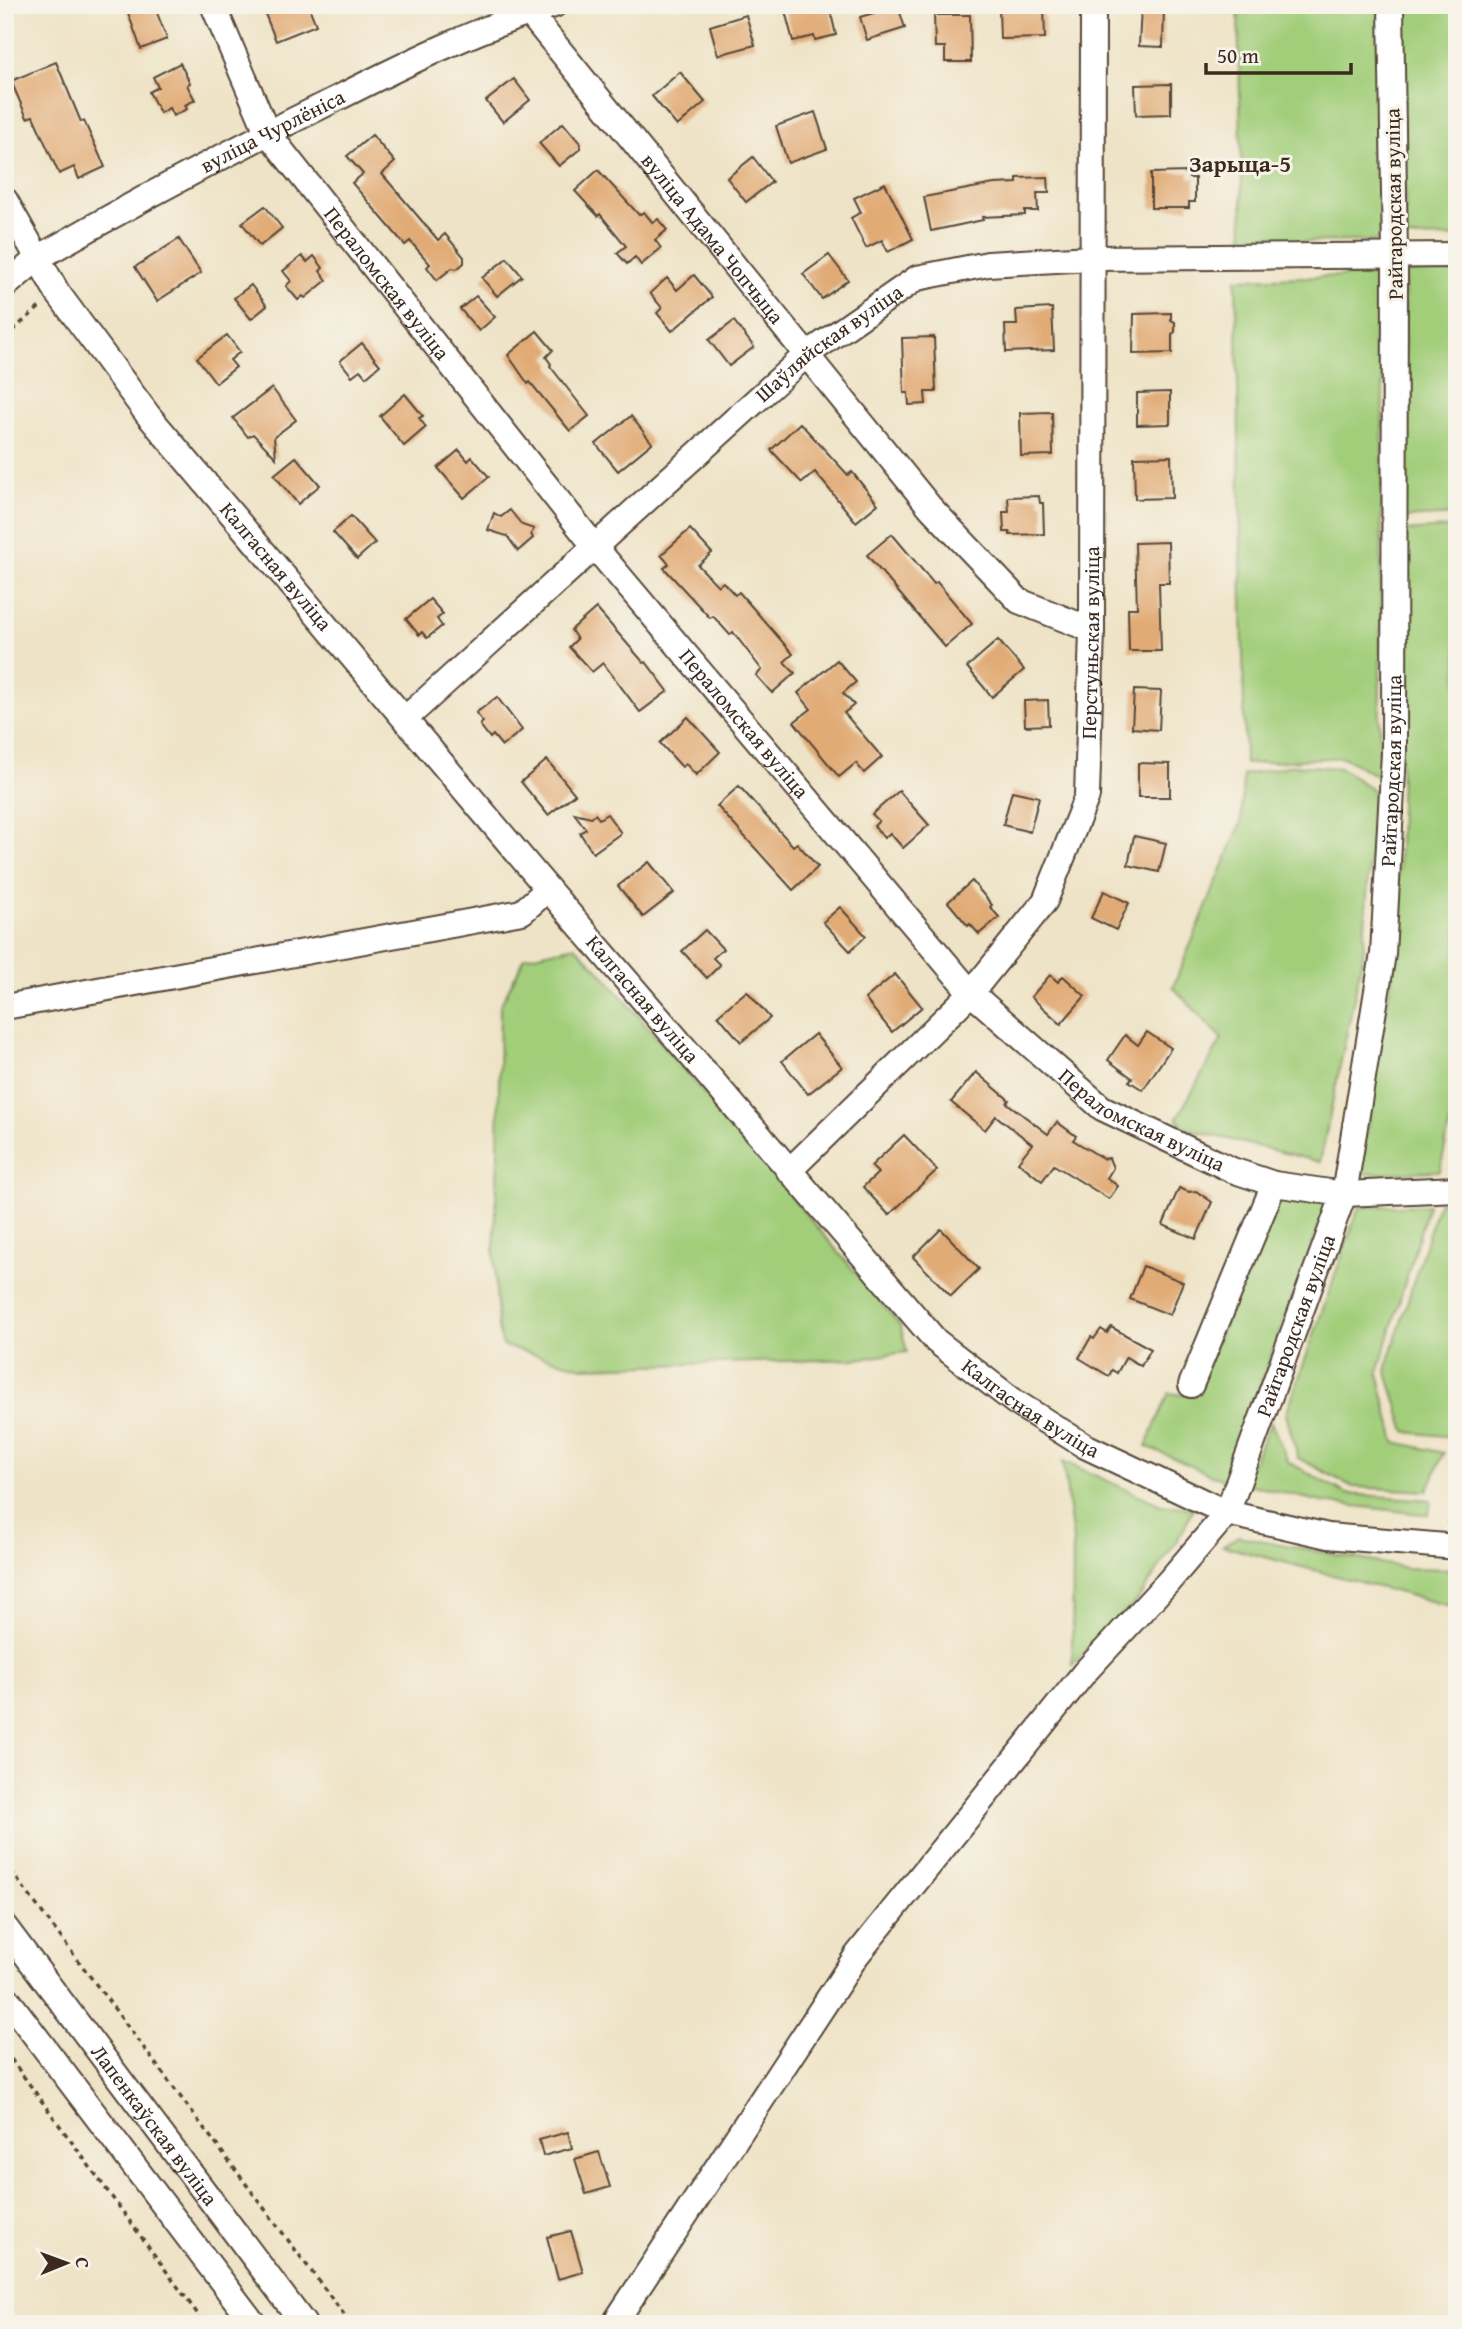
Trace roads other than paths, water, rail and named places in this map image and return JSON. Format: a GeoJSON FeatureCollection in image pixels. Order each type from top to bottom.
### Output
{"type":"FeatureCollection","features":[{"type":"Feature","properties":{"kind":"street","name":"Пераломская вуліца"},"geometry":{"type":"LineString","coordinates":[[213,5],[267,132],[595,547],[971,993],[1102,1108],[1232,1170],[1274,1184],[1344,1194],[1457,1189]]}},
{"type":"Feature","properties":{"kind":"street","name":"вуліца Чурлёніса"},"geometry":{"type":"LineString","coordinates":[[5,286],[38,258],[267,132],[390,71],[525,9],[554,5]]}},
{"type":"Feature","properties":{"kind":"street","name":"Перстуньская вуліца"},"geometry":{"type":"LineString","coordinates":[[789,1171],[971,993],[1045,901],[1087,796],[1092,630],[1093,5]]}},
{"type":"Feature","properties":{"kind":"street","name":"Райгародская вуліца"},"geometry":{"type":"LineString","coordinates":[[1227,1513],[1344,1194],[1383,954],[1394,752],[1395,256],[1391,5]]}},
{"type":"Feature","properties":{"kind":"street","name":"вуліца Адама Чопчыца"},"geometry":{"type":"LineString","coordinates":[[525,9],[930,507],[1019,601],[1092,630]]}},
{"type":"Feature","properties":{"kind":"street","name":"Калгасная вуліца"},"geometry":{"type":"LineString","coordinates":[[5,200],[57,292],[148,415],[548,889],[936,1342],[1015,1402],[1085,1446],[1227,1513],[1328,1536],[1451,1547]]}},
{"type":"Feature","properties":{"kind":"street","name":"Шаўляйская вуліца"},"geometry":{"type":"LineString","coordinates":[[405,719],[806,355],[917,278],[988,264],[1091,258],[1457,255]]}},
{"type":"Feature","properties":{"kind":"street"},"geometry":{"type":"LineString","coordinates":[[5,1007],[522,912],[548,889]]}},
{"type":"Feature","properties":{"kind":"street"},"geometry":{"type":"LineString","coordinates":[[1191,1385],[1274,1184]]}},
{"type":"Feature","properties":{"kind":"street"},"geometry":{"type":"LineString","coordinates":[[614,2324],[857,1955],[1084,1673],[1227,1513]]}},
{"type":"Feature","properties":{"kind":"street","name":"Лапенкаўская вуліца"},"geometry":{"type":"LineString","coordinates":[[5,1927],[304,2324]]}},
{"type":"Feature","properties":{"kind":"street","name":"Лапенкаўская вуліца"},"geometry":{"type":"LineString","coordinates":[[5,1996],[254,2324]]}},
{"type":"Feature","properties":{"kind":"district","name":"Зарыца-5"},"geometry":{"type":"Point","coordinates":[1240,164]}}]}
